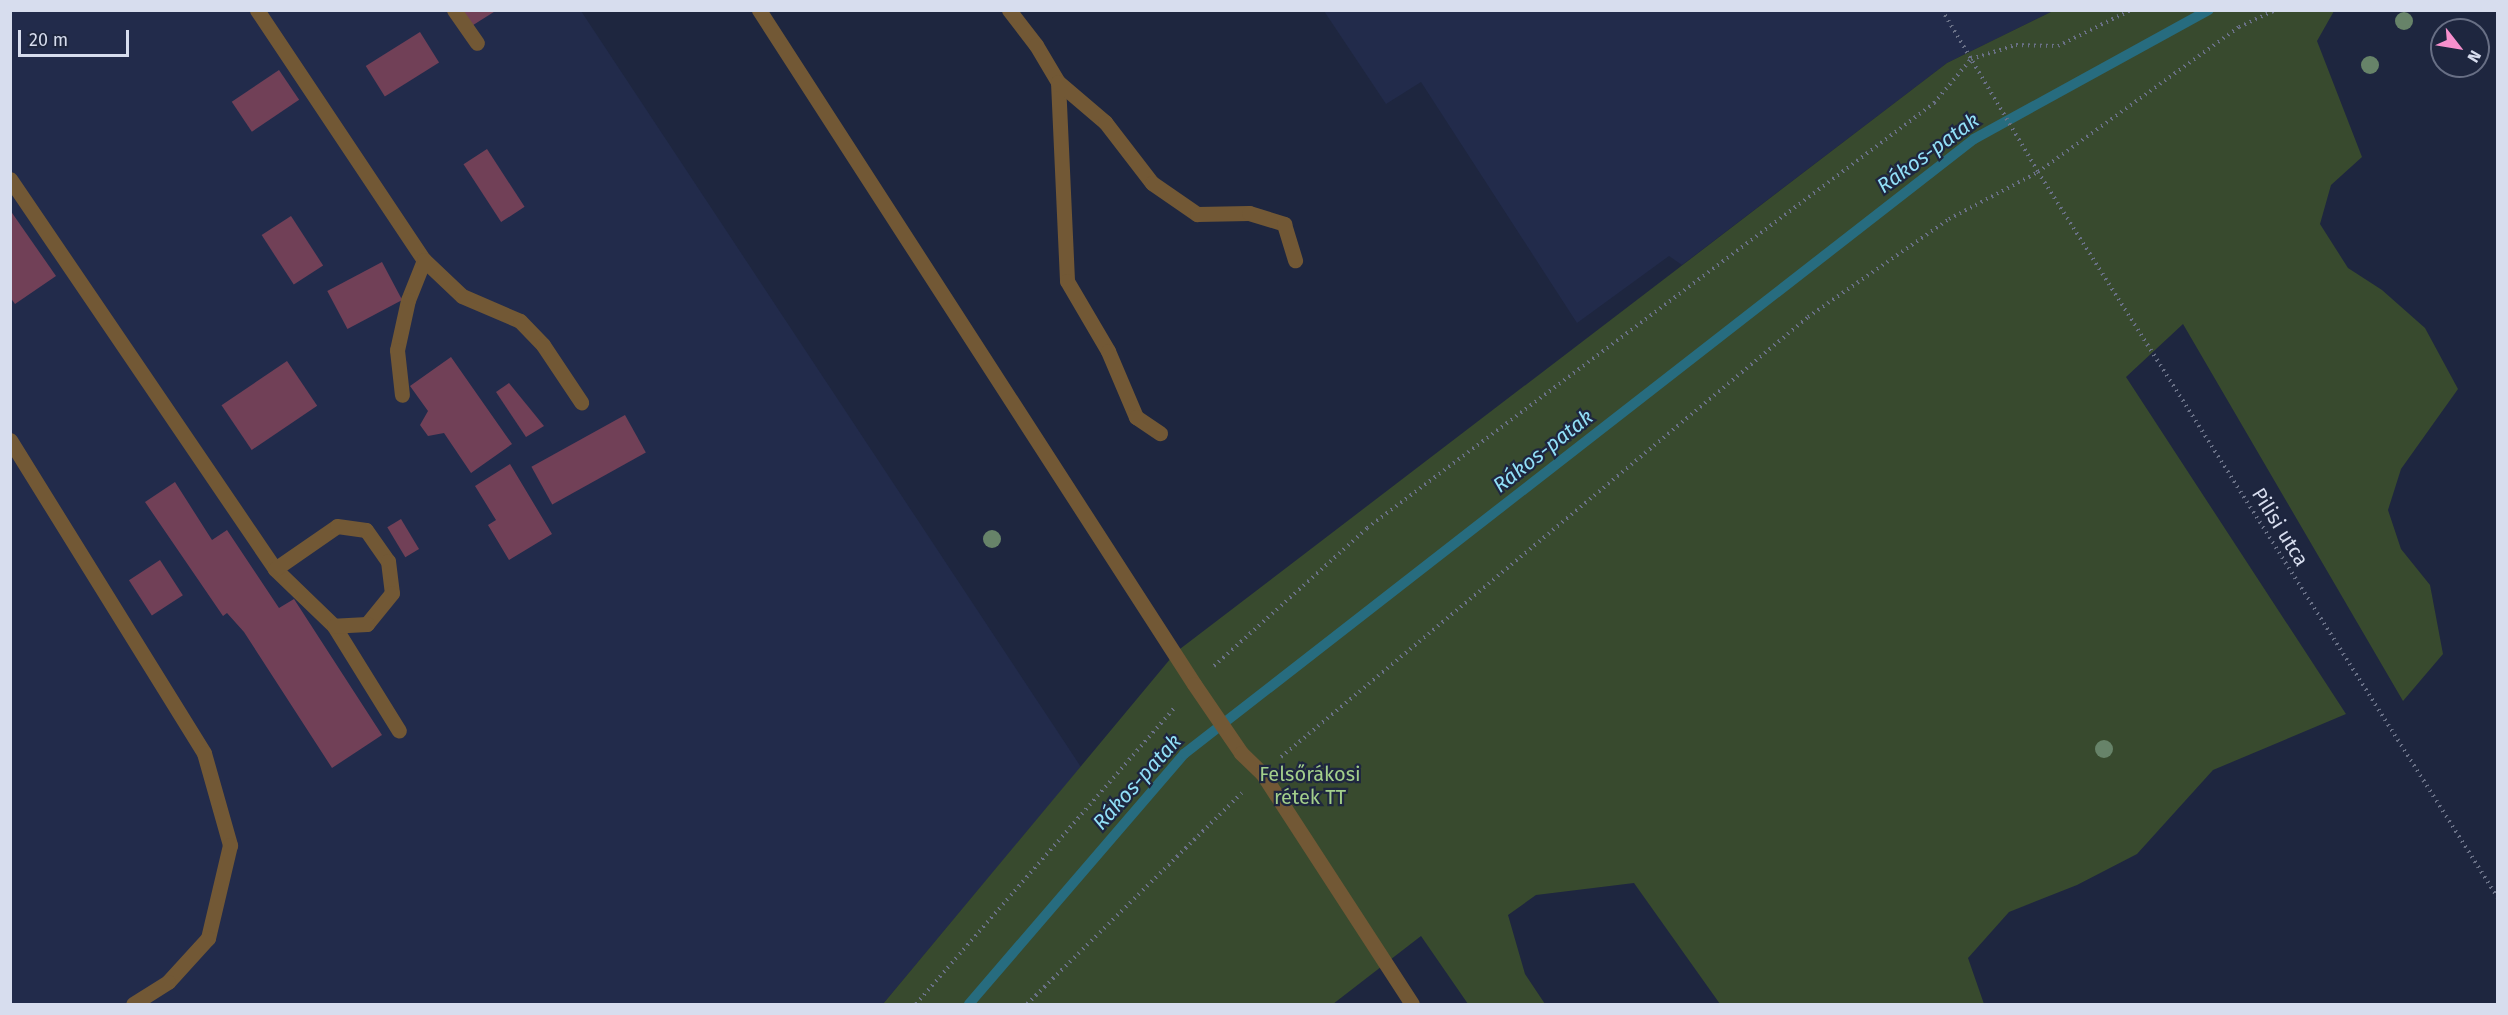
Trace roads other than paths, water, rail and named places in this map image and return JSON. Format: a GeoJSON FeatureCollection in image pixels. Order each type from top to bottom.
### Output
{"type":"FeatureCollection","features":[{"type":"Feature","properties":{"kind":"lane"},"geometry":{"type":"LineString","coordinates":[[257,10],[424,260],[462,296],[520,321],[543,345],[581,402]]}},
{"type":"Feature","properties":{"kind":"lane"},"geometry":{"type":"LineString","coordinates":[[454,10],[477,43]]}},
{"type":"Feature","properties":{"kind":"lane"},"geometry":{"type":"LineString","coordinates":[[759,10],[1194,684],[1241,753],[1262,773],[1412,1005]]}},
{"type":"Feature","properties":{"kind":"lane"},"geometry":{"type":"LineString","coordinates":[[1009,10],[1036,45],[1058,82],[1105,122],[1152,183],[1197,214],[1249,213],[1284,224],[1295,260]]}},
{"type":"Feature","properties":{"kind":"lane"},"geometry":{"type":"LineString","coordinates":[[1058,82],[1067,281],[1108,351],[1136,417],[1160,433]]}},
{"type":"Feature","properties":{"kind":"lane"},"geometry":{"type":"LineString","coordinates":[[10,179],[275,569],[334,626],[399,731]]}},
{"type":"Feature","properties":{"kind":"lane"},"geometry":{"type":"LineString","coordinates":[[402,395],[397,350],[408,300],[424,260]]}},
{"type":"Feature","properties":{"kind":"lane"},"geometry":{"type":"LineString","coordinates":[[10,440],[204,753],[230,845],[208,938],[168,982],[132,1005]]}},
{"type":"Feature","properties":{"kind":"lane"},"geometry":{"type":"LineString","coordinates":[[275,569],[337,526],[366,530],[388,561],[392,593],[367,624],[334,626]]}},
{"type":"Feature","properties":{"kind":"waterway","name":"Rákos-patak"},"geometry":{"type":"LineString","coordinates":[[969,1004],[1184,754],[1974,139],[2209,10]]}},
{"type":"Feature","properties":{"kind":"park label","name":"Felsőrákosi rétek TT"},"geometry":{"type":"Point","coordinates":[1310,786]}}]}
